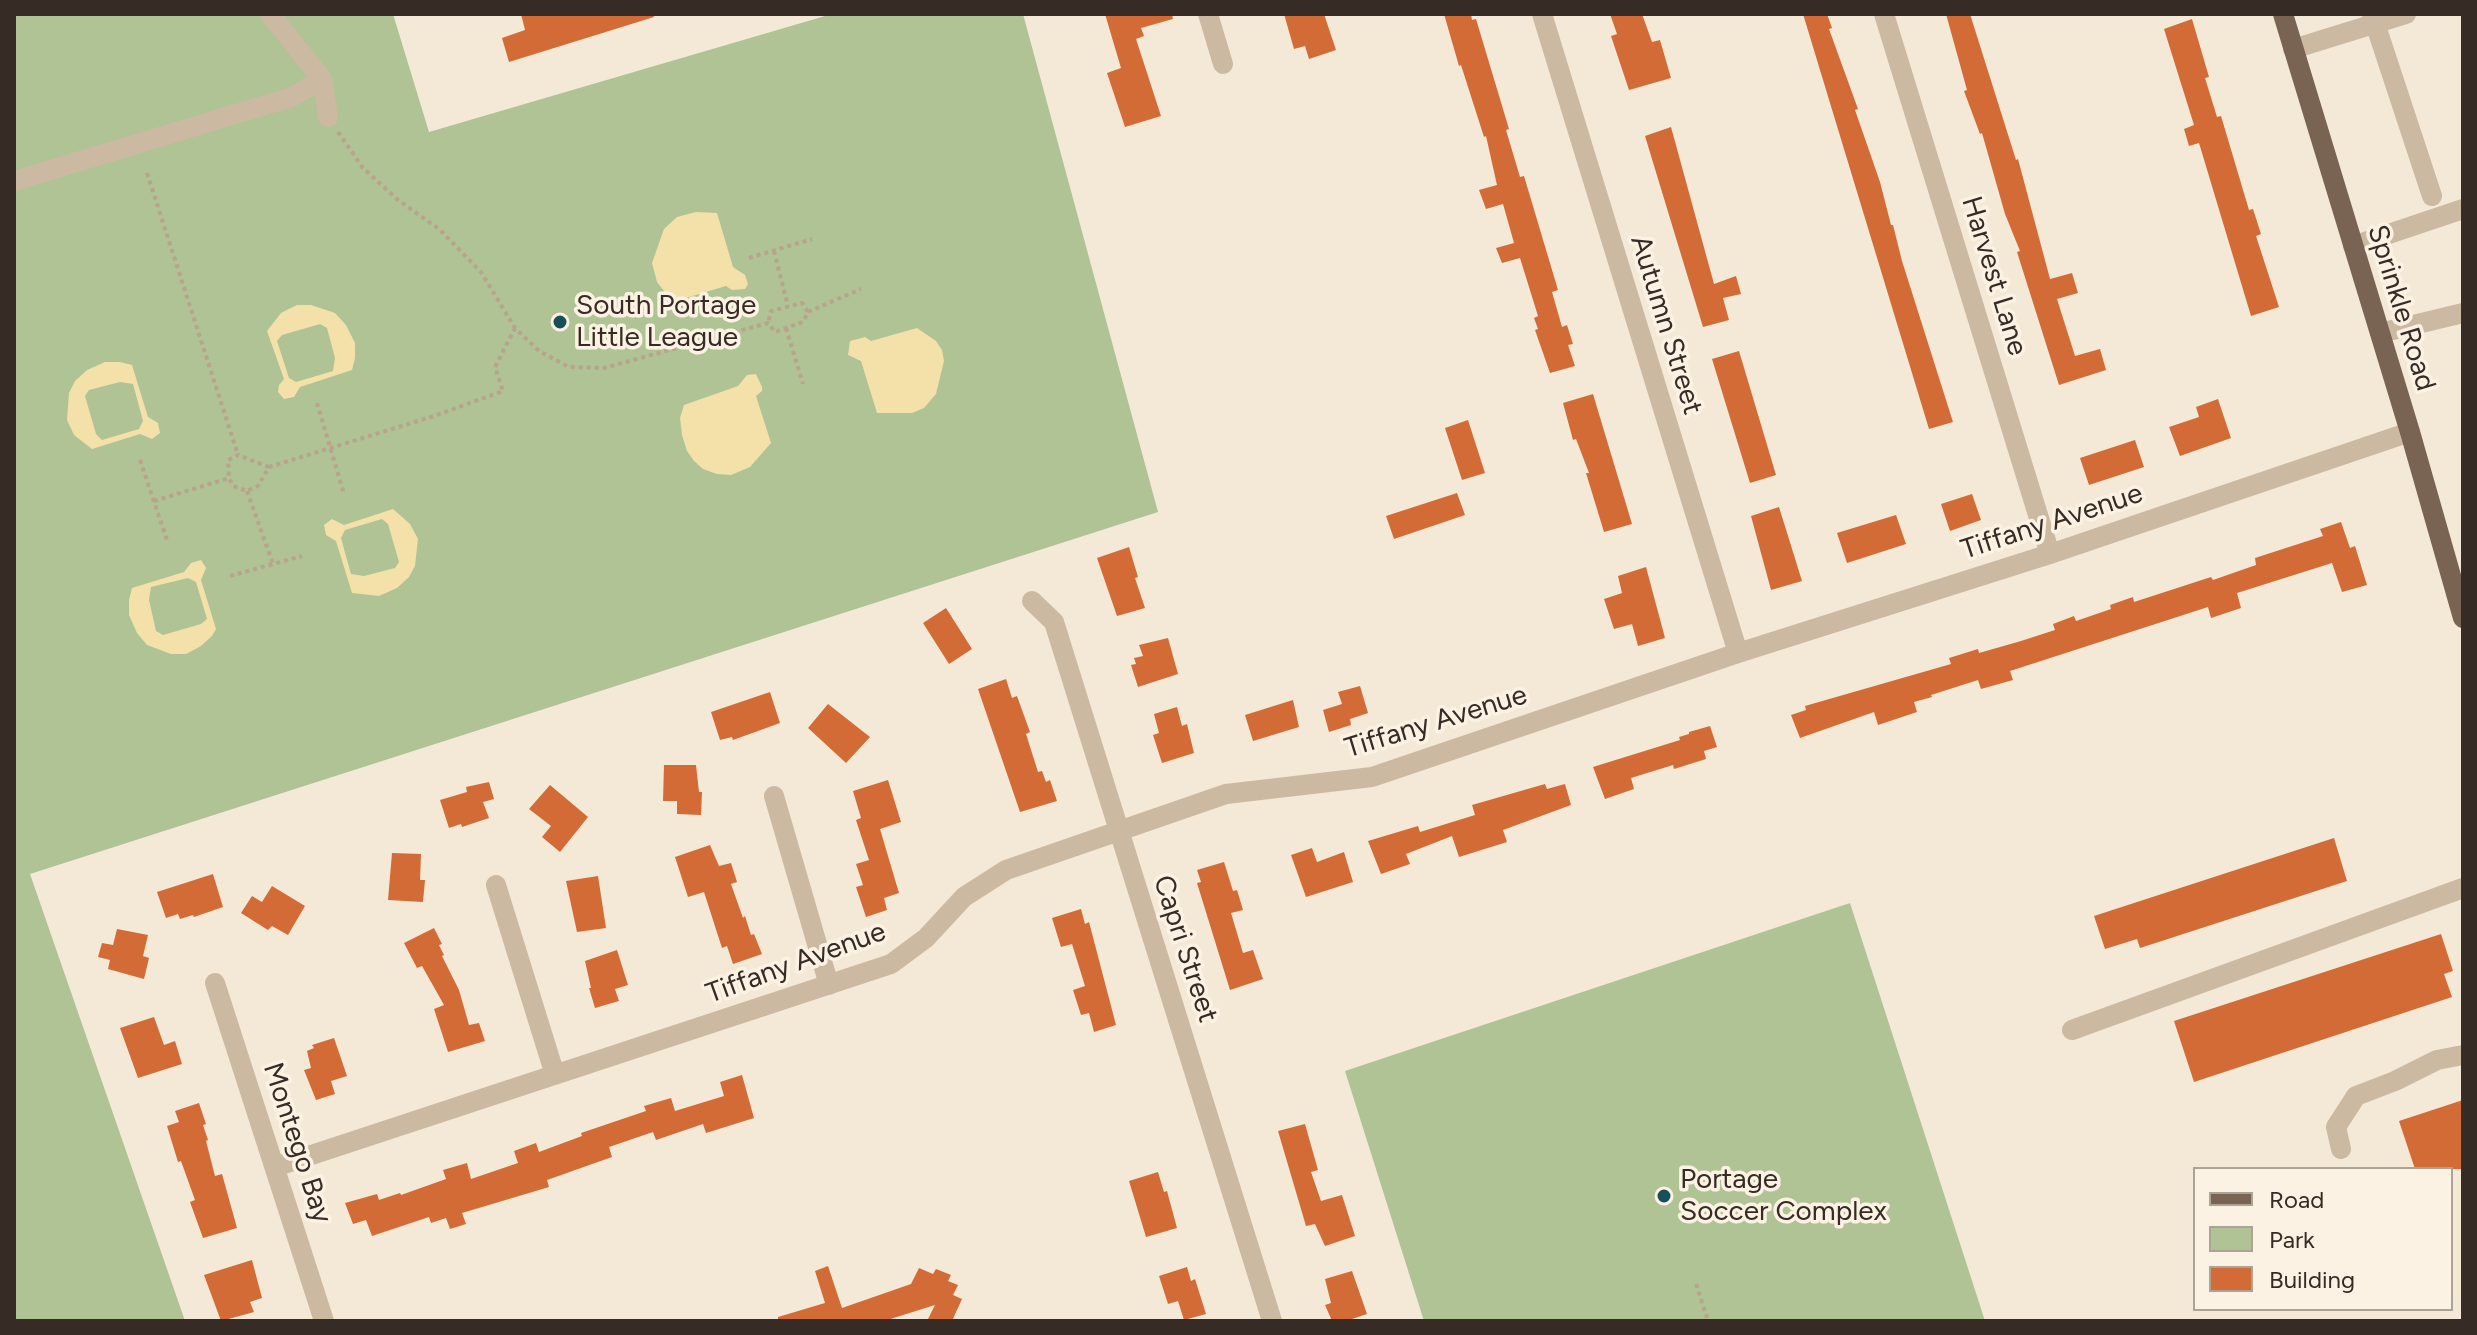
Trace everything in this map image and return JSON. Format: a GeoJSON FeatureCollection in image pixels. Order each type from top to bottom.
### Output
{"type":"FeatureCollection","features":[{"type":"Feature","properties":{"kind":"main road","name":"Sprinkle Road"},"geometry":{"type":"LineString","coordinates":[[2283,14],[2463,618]]}},
{"type":"Feature","properties":{"kind":"street"},"geometry":{"type":"LineString","coordinates":[[270,14],[322,79],[328,117]]}},
{"type":"Feature","properties":{"kind":"street"},"geometry":{"type":"LineString","coordinates":[[1208,14],[1223,64]]}},
{"type":"Feature","properties":{"kind":"street","name":"Autumn Street"},"geometry":{"type":"LineString","coordinates":[[1542,14],[1738,653]]}},
{"type":"Feature","properties":{"kind":"street","name":"Harvest Lane"},"geometry":{"type":"LineString","coordinates":[[1884,14],[2050,554]]}},
{"type":"Feature","properties":{"kind":"street"},"geometry":{"type":"LineString","coordinates":[[2293,49],[2374,19],[2406,14]]}},
{"type":"Feature","properties":{"kind":"street"},"geometry":{"type":"LineString","coordinates":[[2374,19],[2432,196]]}},
{"type":"Feature","properties":{"kind":"street"},"geometry":{"type":"LineString","coordinates":[[14,181],[292,97],[322,79]]}},
{"type":"Feature","properties":{"kind":"street"},"geometry":{"type":"LineString","coordinates":[[2353,246],[2463,209]]}},
{"type":"Feature","properties":{"kind":"street"},"geometry":{"type":"LineString","coordinates":[[2380,333],[2463,313]]}},
{"type":"Feature","properties":{"kind":"street","name":"Tiffany Avenue"},"geometry":{"type":"LineString","coordinates":[[275,1167],[891,964],[926,938],[964,897],[1006,870],[1226,794],[1372,777],[2410,432]]}},
{"type":"Feature","properties":{"kind":"street","name":"Capri Street"},"geometry":{"type":"LineString","coordinates":[[1032,601],[1054,622],[1272,1321]]}},
{"type":"Feature","properties":{"kind":"street"},"geometry":{"type":"LineString","coordinates":[[774,796],[829,985]]}},
{"type":"Feature","properties":{"kind":"street"},"geometry":{"type":"LineString","coordinates":[[496,885],[555,1075]]}},
{"type":"Feature","properties":{"kind":"street"},"geometry":{"type":"LineString","coordinates":[[2072,1030],[2463,888]]}},
{"type":"Feature","properties":{"kind":"street","name":"Montego Bay"},"geometry":{"type":"LineString","coordinates":[[215,983],[324,1321]]}},
{"type":"Feature","properties":{"kind":"street"},"geometry":{"type":"LineString","coordinates":[[2341,1149],[2336,1127],[2356,1096],[2437,1060],[2463,1055]]}},
{"type":"Feature","properties":{"kind":"path"},"geometry":{"type":"LineString","coordinates":[[328,117],[363,168],[398,200],[439,229],[481,272],[515,328],[539,351],[569,367],[604,368],[768,323]]}},
{"type":"Feature","properties":{"kind":"path"},"geometry":{"type":"LineString","coordinates":[[147,173],[238,455]]}},
{"type":"Feature","properties":{"kind":"path"},"geometry":{"type":"LineString","coordinates":[[749,258],[812,239]]}},
{"type":"Feature","properties":{"kind":"path"},"geometry":{"type":"LineString","coordinates":[[774,251],[788,306]]}},
{"type":"Feature","properties":{"kind":"path"},"geometry":{"type":"LineString","coordinates":[[768,323],[775,332],[803,322],[808,312],[861,289]]}},
{"type":"Feature","properties":{"kind":"path"},"geometry":{"type":"LineString","coordinates":[[768,323],[771,311],[788,306],[802,303],[808,312]]}},
{"type":"Feature","properties":{"kind":"path"},"geometry":{"type":"LineString","coordinates":[[269,467],[258,486],[247,491],[233,486],[229,478],[228,460],[238,455],[269,467],[503,391],[495,367],[515,328]]}},
{"type":"Feature","properties":{"kind":"path"},"geometry":{"type":"LineString","coordinates":[[786,328],[803,384]]}},
{"type":"Feature","properties":{"kind":"path"},"geometry":{"type":"LineString","coordinates":[[317,403],[344,494]]}},
{"type":"Feature","properties":{"kind":"path"},"geometry":{"type":"LineString","coordinates":[[140,460],[168,543]]}},
{"type":"Feature","properties":{"kind":"path"},"geometry":{"type":"LineString","coordinates":[[154,501],[229,478]]}},
{"type":"Feature","properties":{"kind":"path"},"geometry":{"type":"LineString","coordinates":[[247,491],[273,564]]}},
{"type":"Feature","properties":{"kind":"path"},"geometry":{"type":"LineString","coordinates":[[230,576],[302,556]]}},
{"type":"Feature","properties":{"kind":"path"},"geometry":{"type":"LineString","coordinates":[[1696,1284],[1708,1321]]}},
{"type":"Feature","properties":{"kind":"green space","name":"South Portage Little League"},"geometry":{"type":"Polygon","coordinates":[[[14,14],[393,14],[429,132],[832,14],[1023,14],[1158,512],[30,874],[185,1321],[14,1321],[14,14]]]}},
{"type":"Feature","properties":{"kind":"green space","name":"Portage Soccer Complex"},"geometry":{"type":"Polygon","coordinates":[[[1850,903],[1985,1321],[1424,1321],[1345,1071],[1850,903]]]}},
{"type":"Feature","properties":{"kind":"sand"},"geometry":{"type":"Polygon","coordinates":[[[696,212],[717,213],[733,267],[745,275],[748,284],[745,289],[732,290],[726,286],[679,300],[667,295],[657,282],[652,263],[664,229],[677,217],[696,212]]]}},
{"type":"Feature","properties":{"kind":"sand"},"geometry":{"type":"Polygon","coordinates":[[[297,305],[311,305],[335,313],[346,325],[355,343],[352,370],[300,387],[294,397],[284,399],[278,392],[284,379],[267,331],[281,313],[297,305]],[[320,324],[282,335],[277,341],[289,378],[296,382],[333,371],[335,358],[327,328],[320,324]]]}},
{"type":"Feature","properties":{"kind":"sand"},"geometry":{"type":"Polygon","coordinates":[[[917,328],[936,341],[942,350],[944,361],[936,394],[924,408],[912,413],[877,413],[861,361],[848,355],[850,341],[865,337],[871,341],[917,328]]]}},
{"type":"Feature","properties":{"kind":"sand"},"geometry":{"type":"Polygon","coordinates":[[[105,362],[132,365],[148,417],[158,423],[160,433],[152,439],[140,434],[92,449],[74,435],[67,420],[69,393],[75,381],[87,370],[105,362]],[[120,382],[89,390],[85,396],[96,434],[102,440],[139,429],[143,421],[133,384],[120,382]]]}},
{"type":"Feature","properties":{"kind":"sand"},"geometry":{"type":"Polygon","coordinates":[[[756,374],[762,391],[756,396],[771,443],[750,467],[731,475],[703,469],[687,451],[682,435],[680,418],[684,405],[738,386],[747,375],[756,374]]]}},
{"type":"Feature","properties":{"kind":"sand"},"geometry":{"type":"Polygon","coordinates":[[[393,509],[410,524],[418,539],[415,566],[409,577],[397,588],[379,596],[352,593],[336,541],[326,535],[324,525],[332,519],[344,525],[393,509]],[[382,519],[345,530],[341,538],[351,574],[364,576],[395,568],[399,562],[388,524],[382,519]]]}},
{"type":"Feature","properties":{"kind":"sand"},"geometry":{"type":"Polygon","coordinates":[[[201,560],[206,568],[201,580],[216,629],[201,646],[186,654],[171,654],[147,645],[137,633],[129,615],[129,600],[132,588],[184,572],[191,563],[201,560]],[[188,578],[151,587],[149,600],[156,631],[163,635],[201,624],[207,619],[196,582],[188,578]]]}},
{"type":"Feature","properties":{"kind":"building"},"geometry":{"type":"Polygon","coordinates":[[[521,14],[653,14],[654,17],[509,62],[502,38],[525,30],[521,14]]]}},
{"type":"Feature","properties":{"kind":"building"},"geometry":{"type":"Polygon","coordinates":[[[1105,14],[1172,14],[1173,19],[1141,28],[1144,36],[1136,39],[1161,116],[1125,127],[1107,73],[1121,68],[1105,14]]]}},
{"type":"Feature","properties":{"kind":"building"},"geometry":{"type":"Polygon","coordinates":[[[1284,14],[1324,14],[1336,50],[1309,59],[1305,46],[1294,49],[1284,14]]]}},
{"type":"Feature","properties":{"kind":"building"},"geometry":{"type":"Polygon","coordinates":[[[1444,14],[1471,14],[1472,20],[1476,19],[1520,177],[1524,176],[1558,290],[1552,292],[1562,327],[1567,325],[1573,344],[1568,345],[1575,366],[1550,373],[1535,330],[1538,329],[1534,318],[1538,316],[1520,258],[1502,263],[1496,248],[1514,243],[1503,204],[1486,209],[1479,190],[1497,185],[1486,136],[1459,66],[1444,14]]]}},
{"type":"Feature","properties":{"kind":"building"},"geometry":{"type":"Polygon","coordinates":[[[1610,14],[1642,14],[1652,42],[1660,40],[1671,78],[1629,90],[1611,36],[1617,34],[1610,14]]]}},
{"type":"Feature","properties":{"kind":"building"},"geometry":{"type":"Polygon","coordinates":[[[1803,14],[1827,14],[1832,28],[1829,29],[1858,109],[1855,110],[1953,422],[1929,429],[1803,14]]]}},
{"type":"Feature","properties":{"kind":"building"},"geometry":{"type":"Polygon","coordinates":[[[1946,14],[1970,14],[2018,159],[2050,279],[2072,273],[2078,293],[2057,299],[2075,356],[2100,349],[2106,370],[2059,385],[1982,133],[1964,91],[1967,90],[1946,14]]]}},
{"type":"Feature","properties":{"kind":"building"},"geometry":{"type":"Polygon","coordinates":[[[2192,19],[2209,77],[2205,78],[2217,117],[2221,116],[2249,210],[2253,209],[2261,234],[2256,236],[2279,307],[2251,316],[2199,143],[2189,146],[2184,129],[2194,125],[2164,29],[2192,19]]]}},
{"type":"Feature","properties":{"kind":"building"},"geometry":{"type":"Polygon","coordinates":[[[1671,127],[1714,284],[1736,276],[1741,294],[1723,298],[1729,320],[1703,327],[1645,136],[1671,127]]]}},
{"type":"Feature","properties":{"kind":"building"},"geometry":{"type":"Polygon","coordinates":[[[1739,351],[1776,475],[1750,483],[1712,359],[1739,351]]]}},
{"type":"Feature","properties":{"kind":"building"},"geometry":{"type":"Polygon","coordinates":[[[1593,394],[1632,524],[1604,532],[1586,473],[1589,473],[1576,439],[1573,440],[1563,403],[1593,394]]]}},
{"type":"Feature","properties":{"kind":"building"},"geometry":{"type":"Polygon","coordinates":[[[2218,399],[2231,438],[2180,456],[2169,427],[2199,417],[2196,407],[2218,399]]]}},
{"type":"Feature","properties":{"kind":"building"},"geometry":{"type":"Polygon","coordinates":[[[1468,420],[1485,473],[1462,480],[1445,428],[1468,420]]]}},
{"type":"Feature","properties":{"kind":"building"},"geometry":{"type":"Polygon","coordinates":[[[2135,440],[2144,467],[2089,485],[2080,458],[2135,440]]]}},
{"type":"Feature","properties":{"kind":"building"},"geometry":{"type":"Polygon","coordinates":[[[1457,493],[1465,515],[1394,539],[1386,516],[1457,493]]]}},
{"type":"Feature","properties":{"kind":"building"},"geometry":{"type":"Polygon","coordinates":[[[1972,494],[1981,520],[1950,531],[1941,504],[1972,494]]]}},
{"type":"Feature","properties":{"kind":"building"},"geometry":{"type":"Polygon","coordinates":[[[1779,507],[1802,581],[1771,590],[1751,516],[1779,507]]]}},
{"type":"Feature","properties":{"kind":"building"},"geometry":{"type":"Polygon","coordinates":[[[1896,515],[1906,544],[1847,563],[1837,533],[1896,515]]]}},
{"type":"Feature","properties":{"kind":"building"},"geometry":{"type":"Polygon","coordinates":[[[2341,522],[2350,548],[2355,546],[2367,585],[2342,592],[2332,563],[2237,593],[2241,608],[2211,618],[2208,607],[2010,671],[2013,680],[1981,689],[1978,680],[1931,695],[1914,702],[1917,712],[1878,725],[1874,712],[1800,738],[1791,715],[1806,710],[1805,706],[1951,664],[1949,658],[1978,649],[1979,653],[2055,630],[2053,624],[2074,616],[2076,621],[2111,609],[2110,605],[2133,597],[2134,602],[2256,565],[2255,558],[2323,536],[2320,529],[2341,522]]]}},
{"type":"Feature","properties":{"kind":"building"},"geometry":{"type":"Polygon","coordinates":[[[1129,547],[1145,608],[1117,616],[1097,558],[1129,547]]]}},
{"type":"Feature","properties":{"kind":"building"},"geometry":{"type":"Polygon","coordinates":[[[1646,567],[1665,638],[1638,646],[1632,624],[1614,629],[1604,599],[1622,593],[1618,576],[1646,567]]]}},
{"type":"Feature","properties":{"kind":"building"},"geometry":{"type":"Polygon","coordinates":[[[946,608],[972,649],[949,664],[923,623],[946,608]]]}},
{"type":"Feature","properties":{"kind":"building"},"geometry":{"type":"Polygon","coordinates":[[[1168,638],[1178,674],[1138,687],[1131,665],[1136,664],[1134,658],[1143,656],[1139,645],[1168,638]]]}},
{"type":"Feature","properties":{"kind":"building"},"geometry":{"type":"Polygon","coordinates":[[[1006,679],[1012,698],[1017,696],[1030,732],[1026,734],[1038,772],[1042,771],[1046,782],[1050,780],[1057,801],[1020,812],[978,689],[1006,679]]]}},
{"type":"Feature","properties":{"kind":"building"},"geometry":{"type":"Polygon","coordinates":[[[1360,686],[1368,713],[1350,719],[1351,725],[1329,732],[1323,710],[1342,704],[1338,692],[1360,686]]]}},
{"type":"Feature","properties":{"kind":"building"},"geometry":{"type":"Polygon","coordinates":[[[770,692],[780,723],[733,740],[732,737],[720,740],[711,712],[770,692]]]}},
{"type":"Feature","properties":{"kind":"building"},"geometry":{"type":"Polygon","coordinates":[[[1293,700],[1299,727],[1253,741],[1245,715],[1293,700]]]}},
{"type":"Feature","properties":{"kind":"building"},"geometry":{"type":"Polygon","coordinates":[[[828,704],[870,737],[846,763],[808,728],[828,704]]]}},
{"type":"Feature","properties":{"kind":"building"},"geometry":{"type":"Polygon","coordinates":[[[1177,707],[1182,726],[1187,724],[1194,753],[1162,763],[1153,735],[1159,733],[1154,714],[1177,707]]]}},
{"type":"Feature","properties":{"kind":"building"},"geometry":{"type":"Polygon","coordinates":[[[1710,726],[1717,747],[1704,751],[1706,759],[1631,778],[1634,789],[1605,799],[1593,767],[1680,740],[1679,737],[1689,732],[1710,726]]]}},
{"type":"Feature","properties":{"kind":"building"},"geometry":{"type":"Polygon","coordinates":[[[664,765],[696,765],[699,792],[702,792],[701,815],[677,814],[677,801],[663,801],[664,765]]]}},
{"type":"Feature","properties":{"kind":"building"},"geometry":{"type":"Polygon","coordinates":[[[888,780],[901,822],[880,829],[899,893],[884,898],[887,910],[866,917],[856,887],[863,885],[856,864],[869,860],[856,820],[861,818],[853,791],[888,780]]]}},
{"type":"Feature","properties":{"kind":"building"},"geometry":{"type":"Polygon","coordinates":[[[489,782],[494,799],[483,802],[489,818],[449,828],[440,800],[467,792],[466,787],[489,782]]]}},
{"type":"Feature","properties":{"kind":"building"},"geometry":{"type":"Polygon","coordinates":[[[1545,784],[1547,789],[1565,784],[1571,805],[1503,830],[1507,842],[1459,857],[1452,836],[1406,854],[1410,864],[1381,874],[1368,841],[1418,826],[1420,832],[1475,815],[1472,805],[1545,784]]]}},
{"type":"Feature","properties":{"kind":"building"},"geometry":{"type":"Polygon","coordinates":[[[550,785],[588,817],[560,852],[542,837],[551,826],[529,809],[550,785]]]}},
{"type":"Feature","properties":{"kind":"building"},"geometry":{"type":"Polygon","coordinates":[[[2334,838],[2347,881],[2140,948],[2137,939],[2105,949],[2094,916],[2334,838]]]}},
{"type":"Feature","properties":{"kind":"building"},"geometry":{"type":"Polygon","coordinates":[[[710,845],[719,866],[731,863],[737,882],[731,884],[743,918],[745,916],[762,954],[733,964],[727,946],[722,948],[704,892],[688,897],[675,857],[710,845]]]}},
{"type":"Feature","properties":{"kind":"building"},"geometry":{"type":"Polygon","coordinates":[[[1312,848],[1317,862],[1344,852],[1353,882],[1306,897],[1291,855],[1312,848]]]}},
{"type":"Feature","properties":{"kind":"building"},"geometry":{"type":"Polygon","coordinates":[[[392,853],[421,854],[420,880],[425,880],[423,902],[388,900],[392,853]]]}},
{"type":"Feature","properties":{"kind":"building"},"geometry":{"type":"Polygon","coordinates":[[[1224,862],[1243,910],[1231,913],[1243,953],[1253,950],[1263,979],[1230,990],[1197,883],[1201,882],[1197,870],[1224,862]]]}},
{"type":"Feature","properties":{"kind":"building"},"geometry":{"type":"Polygon","coordinates":[[[213,874],[223,907],[194,917],[180,919],[178,914],[166,918],[157,892],[213,874]]]}},
{"type":"Feature","properties":{"kind":"building"},"geometry":{"type":"Polygon","coordinates":[[[598,876],[606,928],[577,932],[566,881],[598,876]]]}},
{"type":"Feature","properties":{"kind":"building"},"geometry":{"type":"Polygon","coordinates":[[[272,886],[305,906],[288,935],[272,926],[268,930],[241,913],[252,896],[262,902],[272,886]]]}},
{"type":"Feature","properties":{"kind":"building"},"geometry":{"type":"Polygon","coordinates":[[[1081,909],[1085,924],[1089,922],[1116,1025],[1094,1032],[1089,1013],[1081,1015],[1073,990],[1085,986],[1072,944],[1061,947],[1052,918],[1081,909]]]}},
{"type":"Feature","properties":{"kind":"building"},"geometry":{"type":"Polygon","coordinates":[[[434,928],[442,944],[439,945],[442,956],[459,990],[469,1025],[479,1023],[485,1041],[448,1052],[434,1009],[444,1005],[422,966],[417,968],[404,943],[434,928]]]}},
{"type":"Feature","properties":{"kind":"building"},"geometry":{"type":"Polygon","coordinates":[[[117,929],[148,935],[143,956],[149,958],[144,979],[108,969],[110,960],[98,957],[102,943],[113,945],[117,929]]]}},
{"type":"Feature","properties":{"kind":"building"},"geometry":{"type":"Polygon","coordinates":[[[2441,934],[2453,971],[2444,974],[2452,997],[2194,1082],[2174,1021],[2441,934]]]}},
{"type":"Feature","properties":{"kind":"building"},"geometry":{"type":"Polygon","coordinates":[[[617,950],[628,985],[615,989],[619,1001],[595,1008],[585,961],[617,950]]]}},
{"type":"Feature","properties":{"kind":"building"},"geometry":{"type":"Polygon","coordinates":[[[154,1017],[164,1045],[175,1041],[182,1064],[138,1078],[120,1028],[154,1017]]]}},
{"type":"Feature","properties":{"kind":"building"},"geometry":{"type":"Polygon","coordinates":[[[334,1038],[347,1076],[331,1081],[335,1094],[316,1100],[304,1070],[311,1068],[307,1051],[314,1048],[312,1045],[334,1038]]]}},
{"type":"Feature","properties":{"kind":"building"},"geometry":{"type":"Polygon","coordinates":[[[742,1075],[754,1118],[706,1133],[703,1124],[656,1140],[653,1132],[609,1147],[612,1157],[547,1180],[549,1187],[462,1213],[466,1224],[450,1229],[446,1218],[431,1223],[429,1217],[372,1236],[366,1220],[353,1224],[345,1203],[377,1194],[379,1200],[401,1195],[446,1179],[443,1170],[467,1163],[471,1179],[518,1163],[514,1151],[536,1143],[539,1152],[582,1136],[581,1133],[646,1111],[644,1106],[671,1098],[675,1111],[724,1096],[720,1082],[742,1075]]]}},
{"type":"Feature","properties":{"kind":"building"},"geometry":{"type":"Polygon","coordinates":[[[2463,1100],[2463,1169],[2414,1167],[2399,1121],[2463,1100]]]}},
{"type":"Feature","properties":{"kind":"building"},"geometry":{"type":"Polygon","coordinates":[[[199,1103],[215,1176],[222,1174],[237,1228],[203,1238],[190,1202],[195,1200],[181,1161],[178,1162],[167,1126],[179,1122],[175,1111],[199,1103]]]}},
{"type":"Feature","properties":{"kind":"building"},"geometry":{"type":"Polygon","coordinates":[[[1305,1124],[1318,1170],[1311,1172],[1321,1201],[1342,1195],[1355,1236],[1325,1246],[1315,1224],[1306,1226],[1278,1131],[1305,1124]]]}},
{"type":"Feature","properties":{"kind":"building"},"geometry":{"type":"Polygon","coordinates":[[[1158,1172],[1164,1192],[1167,1191],[1177,1228],[1146,1237],[1129,1181],[1158,1172]]]}},
{"type":"Feature","properties":{"kind":"building"},"geometry":{"type":"Polygon","coordinates":[[[252,1260],[262,1298],[250,1302],[254,1312],[221,1321],[204,1275],[252,1260]]]}},
{"type":"Feature","properties":{"kind":"building"},"geometry":{"type":"Polygon","coordinates":[[[828,1266],[842,1308],[911,1284],[919,1268],[933,1274],[936,1269],[951,1275],[948,1281],[958,1285],[953,1295],[962,1299],[952,1321],[927,1321],[935,1305],[884,1321],[778,1321],[778,1317],[825,1303],[815,1271],[828,1266]]]}},
{"type":"Feature","properties":{"kind":"building"},"geometry":{"type":"Polygon","coordinates":[[[1187,1267],[1191,1281],[1195,1279],[1206,1314],[1184,1320],[1178,1301],[1168,1304],[1159,1276],[1187,1267]]]}},
{"type":"Feature","properties":{"kind":"building"},"geometry":{"type":"Polygon","coordinates":[[[1352,1271],[1367,1314],[1346,1321],[1332,1321],[1325,1305],[1331,1303],[1325,1279],[1352,1271]]]}},
{"type":"Feature","properties":{"kind":"place","name":"South Portage Little League"},"geometry":{"type":"Point","coordinates":[560,322]}},
{"type":"Feature","properties":{"kind":"place","name":"Portage Soccer Complex"},"geometry":{"type":"Point","coordinates":[1664,1196]}}]}
